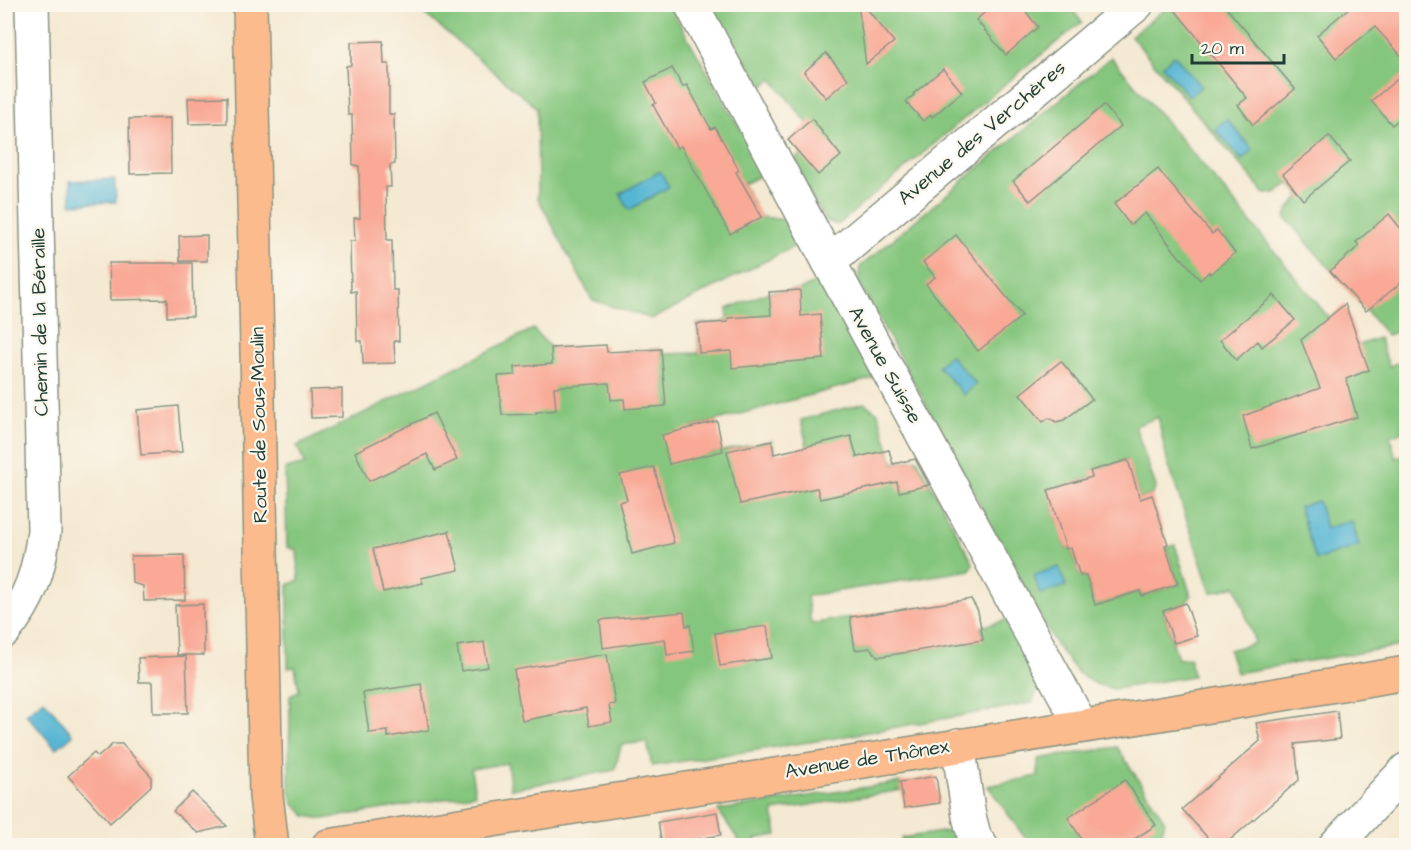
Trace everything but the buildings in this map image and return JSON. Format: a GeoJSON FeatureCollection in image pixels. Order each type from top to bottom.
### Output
{"type":"FeatureCollection","features":[{"type":"Feature","properties":{"kind":"main road","name":"Route de Sous-Moulin"},"geometry":{"type":"LineString","coordinates":[[250,4],[266,796],[272,846]]}},
{"type":"Feature","properties":{"kind":"main road","name":"Avenue de Thônex"},"geometry":{"type":"LineString","coordinates":[[328,846],[1407,673]]}},
{"type":"Feature","properties":{"kind":"street","name":"Chemin de la Béraille"},"geometry":{"type":"LineString","coordinates":[[4,631],[26,600],[39,564],[44,531],[32,4]]}},
{"type":"Feature","properties":{"kind":"street","name":"Avenue Suisse"},"geometry":{"type":"LineString","coordinates":[[691,4],[1081,725]]}},
{"type":"Feature","properties":{"kind":"street","name":"Avenue des Verchères"},"geometry":{"type":"LineString","coordinates":[[829,262],[1137,4]]}},
{"type":"Feature","properties":{"kind":"street"},"geometry":{"type":"LineString","coordinates":[[958,745],[969,816],[975,839],[981,846]]}},
{"type":"Feature","properties":{"kind":"street"},"geometry":{"type":"LineString","coordinates":[[1335,846],[1407,770]]}},
{"type":"Feature","properties":{"kind":"green space"},"geometry":{"type":"Polygon","coordinates":[[[1068,4],[1082,22],[838,225],[826,221],[791,162],[820,139],[772,79],[754,93],[706,5],[1068,4]]]}},
{"type":"Feature","properties":{"kind":"green space"},"geometry":{"type":"Polygon","coordinates":[[[414,5],[669,5],[765,173],[743,184],[761,217],[787,220],[799,244],[652,319],[592,300],[538,198],[537,108],[414,5]]]}},
{"type":"Feature","properties":{"kind":"green space"},"geometry":{"type":"Polygon","coordinates":[[[1170,5],[1406,6],[1406,328],[1387,335],[1285,217],[1300,196],[1290,183],[1275,193],[1265,194],[1131,36],[1170,5]]]}},
{"type":"Feature","properties":{"kind":"green space"},"geometry":{"type":"Polygon","coordinates":[[[1111,57],[1353,347],[1379,338],[1389,366],[1406,360],[1406,430],[1390,436],[1396,458],[1406,455],[1406,645],[1236,673],[1229,650],[1255,643],[1236,586],[1211,593],[1167,460],[1158,417],[1135,426],[1156,487],[1152,495],[1140,499],[1127,460],[1091,471],[1092,477],[1048,490],[1066,549],[1071,548],[1080,576],[1086,575],[1095,605],[1140,591],[1142,596],[1178,584],[1166,548],[1175,545],[1191,596],[1186,603],[1163,611],[1178,659],[1190,658],[1193,676],[1114,689],[1095,684],[1078,673],[1057,646],[1012,566],[970,484],[858,281],[860,267],[1111,57]]]}},
{"type":"Feature","properties":{"kind":"green space"},"geometry":{"type":"Polygon","coordinates":[[[820,280],[874,378],[692,427],[698,456],[772,441],[776,462],[809,454],[801,420],[864,403],[878,413],[893,463],[917,459],[973,563],[970,570],[807,596],[811,624],[850,617],[855,650],[870,648],[878,657],[983,640],[981,627],[1007,620],[1040,686],[1032,703],[829,739],[652,766],[647,742],[621,745],[615,770],[511,789],[507,763],[471,769],[475,794],[323,819],[306,816],[294,804],[289,788],[290,696],[299,691],[295,667],[288,668],[288,585],[299,580],[297,550],[287,547],[285,469],[305,464],[297,446],[533,329],[551,348],[578,347],[582,385],[624,351],[661,349],[662,354],[699,353],[697,324],[723,322],[728,318],[727,309],[769,292],[800,290],[820,280]]]}},
{"type":"Feature","properties":{"kind":"green space"},"geometry":{"type":"Polygon","coordinates":[[[1117,747],[1165,821],[1161,835],[1168,845],[1030,845],[988,786],[1038,776],[1038,759],[1117,747]]]}},
{"type":"Feature","properties":{"kind":"green space"},"geometry":{"type":"Polygon","coordinates":[[[900,782],[902,790],[773,811],[777,835],[755,839],[756,845],[742,845],[718,810],[900,782]]]}},
{"type":"Feature","properties":{"kind":"green space"},"geometry":{"type":"Polygon","coordinates":[[[955,830],[957,837],[947,845],[902,845],[902,838],[955,830]]]}},
{"type":"Feature","properties":{"kind":"water"},"geometry":{"type":"Polygon","coordinates":[[[1174,55],[1201,87],[1189,96],[1162,66],[1174,55]]]}},
{"type":"Feature","properties":{"kind":"water"},"geometry":{"type":"Polygon","coordinates":[[[1227,119],[1253,150],[1242,160],[1215,129],[1227,119]]]}},
{"type":"Feature","properties":{"kind":"water"},"geometry":{"type":"Polygon","coordinates":[[[660,171],[669,187],[629,210],[620,194],[660,171]]]}},
{"type":"Feature","properties":{"kind":"water"},"geometry":{"type":"Polygon","coordinates":[[[115,179],[116,202],[71,204],[70,181],[115,179]]]}},
{"type":"Feature","properties":{"kind":"water"},"geometry":{"type":"Polygon","coordinates":[[[950,355],[976,384],[964,395],[938,366],[950,355]]]}},
{"type":"Feature","properties":{"kind":"water"},"geometry":{"type":"Polygon","coordinates":[[[1318,501],[1326,528],[1352,521],[1359,546],[1316,560],[1299,507],[1318,501]]]}},
{"type":"Feature","properties":{"kind":"water"},"geometry":{"type":"Polygon","coordinates":[[[1059,567],[1066,586],[1040,594],[1034,575],[1059,567]]]}},
{"type":"Feature","properties":{"kind":"water"},"geometry":{"type":"Polygon","coordinates":[[[44,700],[73,735],[56,749],[26,714],[44,700]]]}}]}
